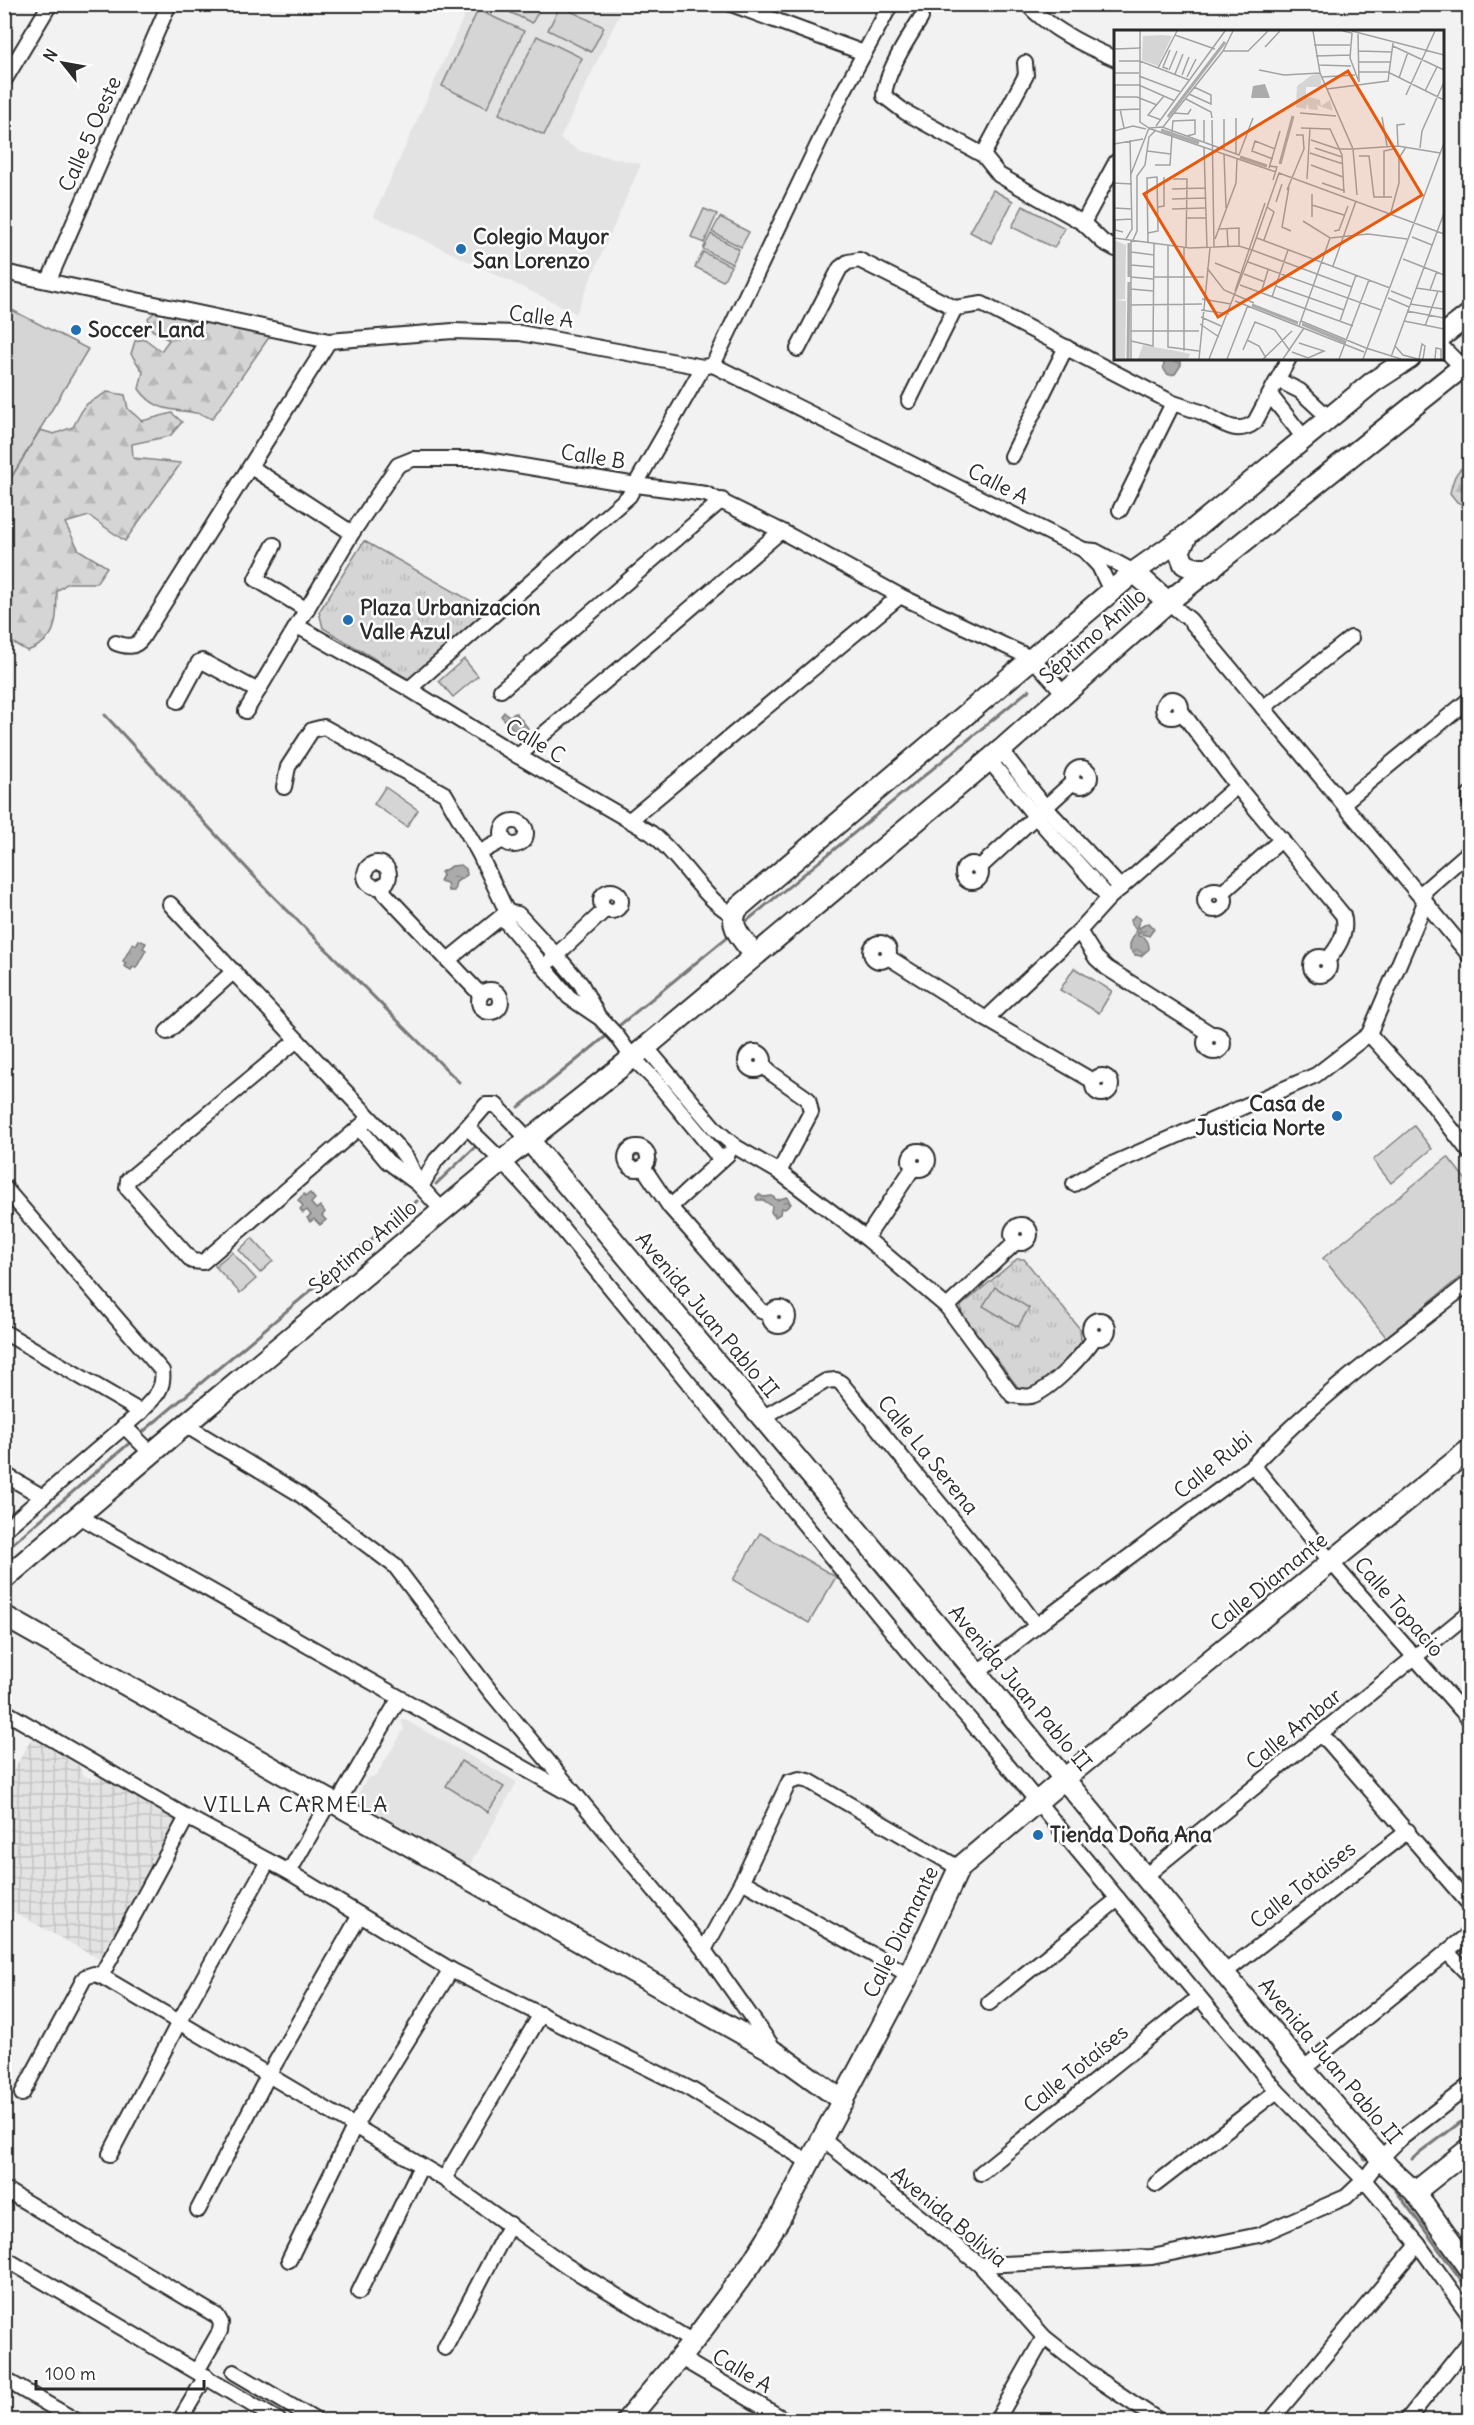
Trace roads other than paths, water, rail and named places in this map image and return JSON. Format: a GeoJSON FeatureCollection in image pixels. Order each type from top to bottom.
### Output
{"type":"FeatureCollection","features":[{"type":"Feature","properties":{"kind":"main road"},"geometry":{"type":"LineString","coordinates":[[1444,335],[1470,314]]}},
{"type":"Feature","properties":{"kind":"main road","name":"Séptimo Anillo"},"geometry":{"type":"LineString","coordinates":[[735,923],[751,897],[1111,591],[1188,534],[1373,382],[1407,360]]}},
{"type":"Feature","properties":{"kind":"main road","name":"Séptimo Anillo"},"geometry":{"type":"LineString","coordinates":[[4,1579],[77,1515],[138,1440],[185,1425],[502,1161],[639,1052],[995,755],[1168,602],[1466,364]]}},
{"type":"Feature","properties":{"kind":"main road"},"geometry":{"type":"LineString","coordinates":[[1188,534],[1179,550],[1181,560],[1193,568],[1212,568]]}},
{"type":"Feature","properties":{"kind":"main road"},"geometry":{"type":"LineString","coordinates":[[1134,572],[1168,602]]}},
{"type":"Feature","properties":{"kind":"main road"},"geometry":{"type":"LineString","coordinates":[[735,923],[754,954]]}},
{"type":"Feature","properties":{"kind":"main road","name":"Avenida Juan Pablo II"},"geometry":{"type":"LineString","coordinates":[[529,1140],[977,1673],[1053,1789],[1144,1878],[1303,2069],[1381,2158],[1415,2192],[1470,2269]]}},
{"type":"Feature","properties":{"kind":"main road","name":"Calle Diamante"},"geometry":{"type":"LineString","coordinates":[[627,2421],[693,2342],[768,2237],[909,1975],[959,1868],[1470,1449]]}},
{"type":"Feature","properties":{"kind":"main road"},"geometry":{"type":"LineString","coordinates":[[4,1616],[778,2054],[843,2101]]}},
{"type":"Feature","properties":{"kind":"main road"},"geometry":{"type":"LineString","coordinates":[[1415,2192],[1470,2148]]}},
{"type":"Feature","properties":{"kind":"street"},"geometry":{"type":"LineString","coordinates":[[4,81],[50,4]]}},
{"type":"Feature","properties":{"kind":"street","name":"Calle 5 Oeste"},"geometry":{"type":"LineString","coordinates":[[49,280],[169,4]]}},
{"type":"Feature","properties":{"kind":"street"},"geometry":{"type":"LineString","coordinates":[[731,4],[864,53]]}},
{"type":"Feature","properties":{"kind":"street"},"geometry":{"type":"LineString","coordinates":[[409,689],[620,505],[636,485],[708,366],[841,96],[891,4]]}},
{"type":"Feature","properties":{"kind":"street"},"geometry":{"type":"LineString","coordinates":[[1027,4],[1047,22],[1093,50],[1114,58]]}},
{"type":"Feature","properties":{"kind":"street"},"geometry":{"type":"LineString","coordinates":[[921,18],[891,72],[885,86],[884,96],[905,112],[983,155],[999,175],[1083,223],[1103,242],[1114,248]]}},
{"type":"Feature","properties":{"kind":"street"},"geometry":{"type":"LineString","coordinates":[[983,155],[1026,75],[1025,63]]}},
{"type":"Feature","properties":{"kind":"street"},"geometry":{"type":"LineString","coordinates":[[1083,223],[1114,166]]}},
{"type":"Feature","properties":{"kind":"street"},"geometry":{"type":"LineString","coordinates":[[798,349],[840,268],[843,264],[859,260],[955,308],[982,304],[1173,403],[1200,412],[1233,429],[1241,429],[1255,422],[1271,396],[1288,360]]}},
{"type":"Feature","properties":{"kind":"street","name":"Calle A"},"geometry":{"type":"LineString","coordinates":[[4,272],[329,341],[453,331],[520,333],[708,366],[1084,550],[1095,551],[1134,572]]}},
{"type":"Feature","properties":{"kind":"street"},"geometry":{"type":"LineString","coordinates":[[909,401],[955,308]]}},
{"type":"Feature","properties":{"kind":"street"},"geometry":{"type":"LineString","coordinates":[[116,643],[135,646],[142,638],[329,341]]}},
{"type":"Feature","properties":{"kind":"street"},"geometry":{"type":"LineString","coordinates":[[1012,456],[1066,347]]}},
{"type":"Feature","properties":{"kind":"street"},"geometry":{"type":"LineString","coordinates":[[1444,348],[1466,364]]}},
{"type":"Feature","properties":{"kind":"street"},"geometry":{"type":"LineString","coordinates":[[1278,380],[1300,391],[1329,418]]}},
{"type":"Feature","properties":{"kind":"street"},"geometry":{"type":"LineString","coordinates":[[1271,396],[1304,438]]}},
{"type":"Feature","properties":{"kind":"street"},"geometry":{"type":"LineString","coordinates":[[1120,510],[1173,403]]}},
{"type":"Feature","properties":{"kind":"street","name":"Calle B"},"geometry":{"type":"LineString","coordinates":[[246,711],[352,533],[398,465],[413,459],[481,459],[636,485],[706,494],[781,531],[900,596],[1033,659]]}},
{"type":"Feature","properties":{"kind":"street"},"geometry":{"type":"LineString","coordinates":[[251,467],[352,533]]}},
{"type":"Feature","properties":{"kind":"street"},"geometry":{"type":"LineString","coordinates":[[501,690],[722,500]]}},
{"type":"Feature","properties":{"kind":"street"},"geometry":{"type":"LineString","coordinates":[[518,756],[781,531]]}},
{"type":"Feature","properties":{"kind":"street"},"geometry":{"type":"LineString","coordinates":[[274,545],[256,579],[307,610]]}},
{"type":"Feature","properties":{"kind":"street"},"geometry":{"type":"LineString","coordinates":[[1084,550],[1099,566],[1111,591]]}},
{"type":"Feature","properties":{"kind":"street"},"geometry":{"type":"LineString","coordinates":[[630,820],[900,596]]}},
{"type":"Feature","properties":{"kind":"street"},"geometry":{"type":"LineString","coordinates":[[1168,602],[1190,620],[1470,956]]}},
{"type":"Feature","properties":{"kind":"street","name":"Calle C"},"geometry":{"type":"LineString","coordinates":[[297,626],[409,689],[518,756],[630,820],[662,842],[735,923]]}},
{"type":"Feature","properties":{"kind":"street"},"geometry":{"type":"LineString","coordinates":[[1263,708],[1351,638]]}},
{"type":"Feature","properties":{"kind":"street"},"geometry":{"type":"LineString","coordinates":[[1033,659],[1064,693]]}},
{"type":"Feature","properties":{"kind":"street"},"geometry":{"type":"LineString","coordinates":[[178,701],[199,662],[202,661],[258,691]]}},
{"type":"Feature","properties":{"kind":"street"},"geometry":{"type":"LineString","coordinates":[[1343,803],[1470,699]]}},
{"type":"Feature","properties":{"kind":"street"},"geometry":{"type":"LineString","coordinates":[[1181,711],[1237,786],[1344,915],[1345,933],[1327,960]]}},
{"type":"Feature","properties":{"kind":"street"},"geometry":{"type":"LineString","coordinates":[[284,787],[288,767],[312,730],[324,727],[445,794],[479,853],[507,912],[507,922],[568,997],[602,1020],[617,1036],[639,1052],[736,1147],[779,1172],[866,1238],[947,1306],[1012,1395],[1030,1396],[1040,1391],[1077,1362],[1095,1337]]}},
{"type":"Feature","properties":{"kind":"street"},"geometry":{"type":"LineString","coordinates":[[995,755],[1109,898]]}},
{"type":"Feature","properties":{"kind":"street"},"geometry":{"type":"LineString","coordinates":[[979,868],[1073,782]]}},
{"type":"Feature","properties":{"kind":"street"},"geometry":{"type":"LineString","coordinates":[[986,1019],[1079,931],[1109,898],[1237,786]]}},
{"type":"Feature","properties":{"kind":"street"},"geometry":{"type":"LineString","coordinates":[[1470,794],[1470,802]]}},
{"type":"Feature","properties":{"kind":"street"},"geometry":{"type":"LineString","coordinates":[[1040,812],[1121,888]]}},
{"type":"Feature","properties":{"kind":"street"},"geometry":{"type":"LineString","coordinates":[[1222,893],[1282,839]]}},
{"type":"Feature","properties":{"kind":"street"},"geometry":{"type":"LineString","coordinates":[[479,853],[503,840]]}},
{"type":"Feature","properties":{"kind":"street"},"geometry":{"type":"LineString","coordinates":[[1074,1184],[1094,1172],[1316,1075],[1370,1034],[1425,902],[1424,891],[1470,851]]}},
{"type":"Feature","properties":{"kind":"street"},"geometry":{"type":"LineString","coordinates":[[382,886],[385,894],[481,995]]}},
{"type":"Feature","properties":{"kind":"street"},"geometry":{"type":"LineString","coordinates":[[170,904],[407,1159],[420,1186]]}},
{"type":"Feature","properties":{"kind":"street"},"geometry":{"type":"LineString","coordinates":[[543,967],[606,909]]}},
{"type":"Feature","properties":{"kind":"street"},"geometry":{"type":"LineString","coordinates":[[448,960],[507,912],[518,914],[581,984],[602,1020]]}},
{"type":"Feature","properties":{"kind":"street"},"geometry":{"type":"LineString","coordinates":[[1079,931],[1096,958],[1107,968],[1211,1034]]}},
{"type":"Feature","properties":{"kind":"street"},"geometry":{"type":"LineString","coordinates":[[888,957],[986,1019],[1093,1080]]}},
{"type":"Feature","properties":{"kind":"street"},"geometry":{"type":"LineString","coordinates":[[168,1032],[234,971]]}},
{"type":"Feature","properties":{"kind":"street"},"geometry":{"type":"LineString","coordinates":[[1370,1034],[1430,1101],[1470,1153]]}},
{"type":"Feature","properties":{"kind":"street"},"geometry":{"type":"LineString","coordinates":[[297,1040],[128,1180],[127,1188],[192,1261],[200,1263],[370,1118]]}},
{"type":"Feature","properties":{"kind":"street"},"geometry":{"type":"LineString","coordinates":[[639,1052],[654,1079],[721,1160]]}},
{"type":"Feature","properties":{"kind":"street"},"geometry":{"type":"LineString","coordinates":[[764,1065],[771,1073],[808,1099],[811,1105],[811,1112],[779,1172]]}},
{"type":"Feature","properties":{"kind":"street"},"geometry":{"type":"LineString","coordinates":[[420,1186],[436,1160],[486,1105],[496,1105],[529,1140]]}},
{"type":"Feature","properties":{"kind":"street"},"geometry":{"type":"LineString","coordinates":[[467,1127],[502,1161],[559,1224],[903,1645],[969,1719],[1053,1789],[1118,1899],[1277,2091],[1364,2180],[1418,2244],[1470,2316]]}},
{"type":"Feature","properties":{"kind":"street"},"geometry":{"type":"LineString","coordinates":[[358,1128],[387,1161],[420,1186],[443,1211]]}},
{"type":"Feature","properties":{"kind":"street"},"geometry":{"type":"LineString","coordinates":[[670,1207],[736,1147]]}},
{"type":"Feature","properties":{"kind":"street"},"geometry":{"type":"LineString","coordinates":[[643,1167],[670,1207],[762,1311],[770,1314]]}},
{"type":"Feature","properties":{"kind":"street"},"geometry":{"type":"LineString","coordinates":[[866,1238],[914,1168]]}},
{"type":"Feature","properties":{"kind":"street","name":"Séptimo Anillo"},"geometry":{"type":"LineString","coordinates":[[4,1187],[162,1371],[164,1382],[141,1412],[138,1440],[43,1497],[4,1530]]}},
{"type":"Feature","properties":{"kind":"street"},"geometry":{"type":"LineString","coordinates":[[947,1306],[1016,1242]]}},
{"type":"Feature","properties":{"kind":"street","name":"Calle Rubi"},"geometry":{"type":"LineString","coordinates":[[977,1673],[1036,1626],[1253,1465],[1279,1437],[1311,1409],[1470,1282]]}},
{"type":"Feature","properties":{"kind":"street"},"geometry":{"type":"LineString","coordinates":[[4,1332],[141,1412]]}},
{"type":"Feature","properties":{"kind":"street","name":"Calle La Serena"},"geometry":{"type":"LineString","coordinates":[[762,1418],[826,1381],[836,1380],[841,1383],[1000,1577],[1036,1626]]}},
{"type":"Feature","properties":{"kind":"street"},"geometry":{"type":"LineString","coordinates":[[185,1425],[298,1493],[395,1566],[490,1691],[704,1950],[778,2054]]}},
{"type":"Feature","properties":{"kind":"street","name":"Calle Topacio"},"geometry":{"type":"LineString","coordinates":[[1253,1465],[1331,1562],[1470,1720]]}},
{"type":"Feature","properties":{"kind":"street"},"geometry":{"type":"LineString","coordinates":[[4,1474],[43,1497]]}},
{"type":"Feature","properties":{"kind":"street"},"geometry":{"type":"LineString","coordinates":[[77,1515],[582,1801]]}},
{"type":"Feature","properties":{"kind":"street","name":"Calle Ambar"},"geometry":{"type":"LineString","coordinates":[[1144,1878],[1470,1612]]}},
{"type":"Feature","properties":{"kind":"street"},"geometry":{"type":"LineString","coordinates":[[289,1872],[399,1699]]}},
{"type":"Feature","properties":{"kind":"street"},"geometry":{"type":"LineString","coordinates":[[4,1711],[187,1817],[289,1872],[451,1970],[690,2089],[809,2162]]}},
{"type":"Feature","properties":{"kind":"street"},"geometry":{"type":"LineString","coordinates":[[1319,1736],[1328,1741],[1470,1905]]}},
{"type":"Feature","properties":{"kind":"street"},"geometry":{"type":"LineString","coordinates":[[704,1950],[742,1881],[789,1782],[800,1779],[809,1781],[959,1868]]}},
{"type":"Feature","properties":{"kind":"street"},"geometry":{"type":"LineString","coordinates":[[101,1976],[187,1817]]}},
{"type":"Feature","properties":{"kind":"street","name":"Calle Totaises"},"geometry":{"type":"LineString","coordinates":[[1224,1973],[1408,1831]]}},
{"type":"Feature","properties":{"kind":"street"},"geometry":{"type":"LineString","coordinates":[[110,2154],[179,2022],[268,1861]]}},
{"type":"Feature","properties":{"kind":"street"},"geometry":{"type":"LineString","coordinates":[[742,1881],[909,1975]]}},
{"type":"Feature","properties":{"kind":"street"},"geometry":{"type":"LineString","coordinates":[[988,2003],[1118,1899]]}},
{"type":"Feature","properties":{"kind":"street"},"geometry":{"type":"LineString","coordinates":[[198,2210],[268,2074],[360,1915]]}},
{"type":"Feature","properties":{"kind":"street"},"geometry":{"type":"LineString","coordinates":[[1303,2069],[1470,1933]]}},
{"type":"Feature","properties":{"kind":"street"},"geometry":{"type":"LineString","coordinates":[[1447,1952],[1470,1976]]}},
{"type":"Feature","properties":{"kind":"street"},"geometry":{"type":"LineString","coordinates":[[289,2260],[355,2125],[451,1970]]}},
{"type":"Feature","properties":{"kind":"street"},"geometry":{"type":"LineString","coordinates":[[22,2094],[85,1977],[94,1974],[101,1976],[444,2179],[567,2266],[693,2342]]}},
{"type":"Feature","properties":{"kind":"street","name":"Calle Totaíses"},"geometry":{"type":"LineString","coordinates":[[981,2173],[1198,1998]]}},
{"type":"Feature","properties":{"kind":"street"},"geometry":{"type":"LineString","coordinates":[[444,2179],[541,2014]]}},
{"type":"Feature","properties":{"kind":"street"},"geometry":{"type":"LineString","coordinates":[[980,2265],[1152,2257],[1259,2235],[1346,2197],[1400,2139],[1470,2085]]}},
{"type":"Feature","properties":{"kind":"street"},"geometry":{"type":"LineString","coordinates":[[1156,2184],[1277,2091]]}},
{"type":"Feature","properties":{"kind":"street","name":"Avenida Bolivia"},"geometry":{"type":"LineString","coordinates":[[822,2139],[980,2265],[1044,2337],[1097,2379],[1158,2421]]}},
{"type":"Feature","properties":{"kind":"street"},"geometry":{"type":"LineString","coordinates":[[359,2292],[421,2166]]}},
{"type":"Feature","properties":{"kind":"street"},"geometry":{"type":"LineString","coordinates":[[4,2188],[217,2316],[221,2323],[220,2331],[180,2421]]}},
{"type":"Feature","properties":{"kind":"street"},"geometry":{"type":"LineString","coordinates":[[445,2348],[510,2224]]}},
{"type":"Feature","properties":{"kind":"street"},"geometry":{"type":"LineString","coordinates":[[1271,2421],[1418,2244]]}},
{"type":"Feature","properties":{"kind":"street"},"geometry":{"type":"LineString","coordinates":[[4,2258],[202,2373],[278,2421]]}},
{"type":"Feature","properties":{"kind":"street"},"geometry":{"type":"LineString","coordinates":[[996,2421],[1044,2337]]}},
{"type":"Feature","properties":{"kind":"street"},"geometry":{"type":"LineString","coordinates":[[1407,2421],[1470,2341]]}},
{"type":"Feature","properties":{"kind":"street","name":"Calle A"},"geometry":{"type":"LineString","coordinates":[[679,2357],[785,2421]]}},
{"type":"Feature","properties":{"kind":"street"},"geometry":{"type":"LineString","coordinates":[[234,2372],[315,2421]]}},
{"type":"Feature","properties":{"kind":"street"},"geometry":{"type":"LineString","coordinates":[[4,2379],[75,2421]]}},
{"type":"Feature","properties":{"kind":"water"},"geometry":{"type":"Polygon","coordinates":[[[1165,360],[1181,360],[1181,365],[1175,374],[1169,375],[1164,370],[1165,360]]]}},
{"type":"Feature","properties":{"kind":"water"},"geometry":{"type":"Polygon","coordinates":[[[504,712],[509,716],[516,713],[528,728],[522,732],[515,731],[501,716],[504,712]]]}},
{"type":"Feature","properties":{"kind":"water"},"geometry":{"type":"Polygon","coordinates":[[[461,865],[466,869],[467,875],[456,882],[454,891],[448,891],[447,883],[440,881],[443,875],[441,872],[452,866],[461,865]]]}},
{"type":"Feature","properties":{"kind":"water"},"geometry":{"type":"Polygon","coordinates":[[[1135,915],[1141,919],[1137,926],[1139,928],[1148,923],[1154,929],[1149,936],[1138,933],[1138,936],[1143,937],[1149,946],[1149,949],[1141,956],[1135,955],[1130,949],[1136,930],[1130,921],[1135,915]]]}},
{"type":"Feature","properties":{"kind":"water"},"geometry":{"type":"Polygon","coordinates":[[[139,940],[146,943],[143,948],[146,950],[136,968],[133,967],[131,970],[124,966],[126,963],[123,961],[133,943],[136,945],[139,940]]]}},
{"type":"Feature","properties":{"kind":"water"},"geometry":{"type":"Polygon","coordinates":[[[310,1193],[315,1199],[311,1203],[316,1209],[320,1206],[325,1212],[322,1216],[326,1220],[320,1225],[314,1219],[310,1222],[307,1218],[311,1215],[307,1210],[303,1213],[300,1209],[303,1206],[298,1200],[304,1194],[306,1196],[310,1193]]]}},
{"type":"Feature","properties":{"kind":"water"},"geometry":{"type":"Polygon","coordinates":[[[759,1194],[763,1197],[772,1196],[777,1200],[787,1197],[791,1204],[785,1209],[781,1208],[780,1214],[775,1217],[771,1212],[772,1206],[763,1200],[757,1200],[756,1197],[759,1194]]]}},
{"type":"Feature","properties":{"kind":"waterway"},"geometry":{"type":"LineString","coordinates":[[743,924],[1029,690]]}},
{"type":"Feature","properties":{"kind":"waterway"},"geometry":{"type":"LineString","coordinates":[[105,715],[266,889],[459,1082]]}},
{"type":"Feature","properties":{"kind":"waterway"},"geometry":{"type":"LineString","coordinates":[[615,1029],[731,934]]}},
{"type":"Feature","properties":{"kind":"waterway"},"geometry":{"type":"LineString","coordinates":[[519,1107],[610,1033]]}},
{"type":"Feature","properties":{"kind":"waterway"},"geometry":{"type":"LineString","coordinates":[[436,1184],[476,1146]]}},
{"type":"Feature","properties":{"kind":"waterway"},"geometry":{"type":"LineString","coordinates":[[138,1436],[417,1201]]}},
{"type":"Feature","properties":{"kind":"waterway"},"geometry":{"type":"LineString","coordinates":[[652,1302],[1052,1780]]}},
{"type":"Feature","properties":{"kind":"waterway"},"geometry":{"type":"LineString","coordinates":[[4,1551],[133,1440]]}},
{"type":"Feature","properties":{"kind":"waterway"},"geometry":{"type":"LineString","coordinates":[[1062,1792],[1098,1835]]}},
{"type":"Feature","properties":{"kind":"waterway"},"geometry":{"type":"LineString","coordinates":[[1412,2159],[1470,2115]]}},
{"type":"Feature","properties":{"kind":"waterway"},"geometry":{"type":"LineString","coordinates":[[1356,2144],[1365,2159]]}},
{"type":"Feature","properties":{"kind":"waterway"},"geometry":{"type":"LineString","coordinates":[[1384,2177],[1470,2292]]}},
{"type":"Feature","properties":{"kind":"place","name":"Colegio Mayor San Lorenzo"},"geometry":{"type":"Point","coordinates":[461,249]}},
{"type":"Feature","properties":{"kind":"place","name":"Soccer Land"},"geometry":{"type":"Point","coordinates":[76,330]}},
{"type":"Feature","properties":{"kind":"place","name":"Plaza Urbanizacion Valle Azul"},"geometry":{"type":"Point","coordinates":[348,620]}},
{"type":"Feature","properties":{"kind":"place","name":"Casa de Justicia Norte"},"geometry":{"type":"Point","coordinates":[1337,1116]}},
{"type":"Feature","properties":{"kind":"place","name":"Tienda Doña Ana"},"geometry":{"type":"Point","coordinates":[1038,1835]}},
{"type":"Feature","properties":{"kind":"district","name":"VILLA CARMELA"},"geometry":{"type":"Point","coordinates":[296,1804]}}]}
